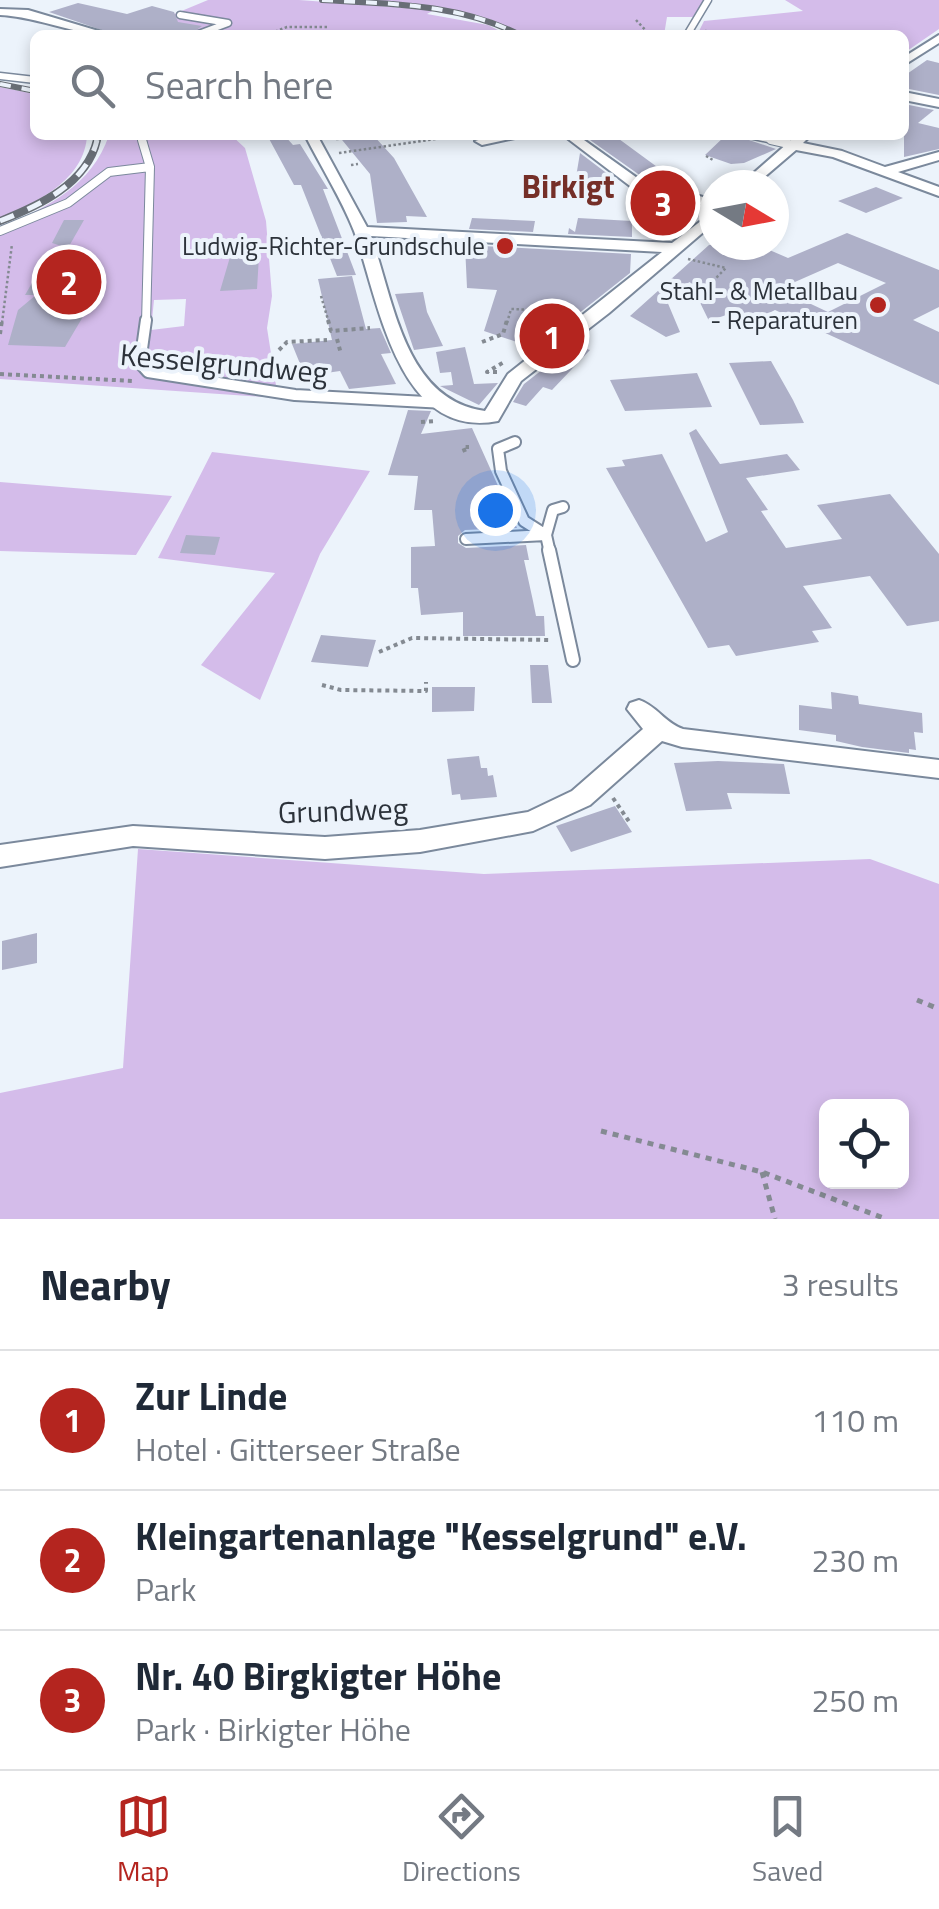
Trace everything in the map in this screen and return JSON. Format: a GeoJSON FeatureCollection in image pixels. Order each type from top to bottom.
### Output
{"type":"FeatureCollection","features":[{"type":"Feature","properties":{"kind":"street"},"geometry":{"type":"LineString","coordinates":[[0,12],[28,12],[89,30]]}},
{"type":"Feature","properties":{"kind":"street"},"geometry":{"type":"LineString","coordinates":[[909,59],[939,38]]}},
{"type":"Feature","properties":{"kind":"street"},"geometry":{"type":"LineString","coordinates":[[909,97],[939,104]]}},
{"type":"Feature","properties":{"kind":"street"},"geometry":{"type":"LineString","coordinates":[[313,140],[362,231],[401,352],[418,380],[467,416],[490,416],[514,378],[679,253],[699,231]]}},
{"type":"Feature","properties":{"kind":"street"},"geometry":{"type":"LineString","coordinates":[[576,140],[635,183],[699,200]]}},
{"type":"Feature","properties":{"kind":"street"},"geometry":{"type":"LineString","coordinates":[[764,170],[799,140],[939,192]]}},
{"type":"Feature","properties":{"kind":"street"},"geometry":{"type":"LineString","coordinates":[[887,172],[939,156]]}},
{"type":"Feature","properties":{"kind":"street"},"geometry":{"type":"LineString","coordinates":[[362,231],[679,253]]}},
{"type":"Feature","properties":{"kind":"street"},"geometry":{"type":"LineString","coordinates":[[639,708],[658,730],[682,738],[939,769]]}},
{"type":"Feature","properties":{"kind":"street","name":"Grundweg"},"geometry":{"type":"LineString","coordinates":[[0,856],[134,836],[325,848],[420,841],[533,821],[580,798],[658,730]]}},
{"type":"Feature","properties":{"kind":"lane"},"geometry":{"type":"LineString","coordinates":[[690,30],[708,0]]}},
{"type":"Feature","properties":{"kind":"lane"},"geometry":{"type":"LineString","coordinates":[[180,15],[228,23],[209,30]]}},
{"type":"Feature","properties":{"kind":"lane"},"geometry":{"type":"LineString","coordinates":[[0,76],[30,79]]}},
{"type":"Feature","properties":{"kind":"lane"},"geometry":{"type":"LineString","coordinates":[[0,231],[68,202],[109,172],[150,166],[142,140]]}},
{"type":"Feature","properties":{"kind":"lane","name":"Kesselgrundweg"},"geometry":{"type":"LineString","coordinates":[[150,166],[148,308],[140,363],[148,372],[252,390],[445,403]]}},
{"type":"Feature","properties":{"kind":"lane"},"geometry":{"type":"LineString","coordinates":[[515,442],[498,448],[501,471],[524,521],[546,536]]}},
{"type":"Feature","properties":{"kind":"lane"},"geometry":{"type":"LineString","coordinates":[[562,507],[553,510],[546,536],[573,660]]}},
{"type":"Feature","properties":{"kind":"lane"},"geometry":{"type":"LineString","coordinates":[[466,539],[546,536]]}},
{"type":"Feature","properties":{"kind":"path"},"geometry":{"type":"LineString","coordinates":[[636,20],[645,30]]}},
{"type":"Feature","properties":{"kind":"path"},"geometry":{"type":"LineString","coordinates":[[277,30],[286,26],[328,28]]}},
{"type":"Feature","properties":{"kind":"path"},"geometry":{"type":"LineString","coordinates":[[331,154],[459,140]]}},
{"type":"Feature","properties":{"kind":"path"},"geometry":{"type":"LineString","coordinates":[[706,156],[713,160]]}},
{"type":"Feature","properties":{"kind":"path"},"geometry":{"type":"LineString","coordinates":[[351,165],[358,164]]}},
{"type":"Feature","properties":{"kind":"path"},"geometry":{"type":"LineString","coordinates":[[0,334],[13,234]]}},
{"type":"Feature","properties":{"kind":"path"},"geometry":{"type":"LineString","coordinates":[[679,253],[726,268],[709,284]]}},
{"type":"Feature","properties":{"kind":"path"},"geometry":{"type":"LineString","coordinates":[[321,296],[331,330],[382,326]]}},
{"type":"Feature","properties":{"kind":"path"},"geometry":{"type":"LineString","coordinates":[[482,342],[497,340],[503,334],[511,309],[535,310]]}},
{"type":"Feature","properties":{"kind":"path"},"geometry":{"type":"LineString","coordinates":[[337,339],[342,354]]}},
{"type":"Feature","properties":{"kind":"path"},"geometry":{"type":"LineString","coordinates":[[279,350],[287,342],[326,340]]}},
{"type":"Feature","properties":{"kind":"path"},"geometry":{"type":"LineString","coordinates":[[0,368],[14,372]]}},
{"type":"Feature","properties":{"kind":"path","name":"Kesselgrundweg"},"geometry":{"type":"LineString","coordinates":[[0,374],[134,382]]}},
{"type":"Feature","properties":{"kind":"path"},"geometry":{"type":"LineString","coordinates":[[421,422],[432,423]]}},
{"type":"Feature","properties":{"kind":"path"},"geometry":{"type":"LineString","coordinates":[[465,452],[463,447],[469,446]]}},
{"type":"Feature","properties":{"kind":"path"},"geometry":{"type":"LineString","coordinates":[[378,652],[412,638],[546,639]]}},
{"type":"Feature","properties":{"kind":"path"},"geometry":{"type":"LineString","coordinates":[[322,685],[340,690],[426,691],[426,682]]}},
{"type":"Feature","properties":{"kind":"path"},"geometry":{"type":"LineString","coordinates":[[624,814],[630,823]]}},
{"type":"Feature","properties":{"kind":"path"},"geometry":{"type":"LineString","coordinates":[[917,1000],[939,1009]]}},
{"type":"Feature","properties":{"kind":"path"},"geometry":{"type":"LineString","coordinates":[[600,1131],[762,1172],[886,1219]]}},
{"type":"Feature","properties":{"kind":"path"},"geometry":{"type":"LineString","coordinates":[[762,1172],[775,1219]]}},
{"type":"Feature","properties":{"kind":"shaded area"},"geometry":{"type":"Polygon","coordinates":[[[208,0],[299,0],[434,10],[427,14],[498,30],[155,30],[155,22],[208,0]]]}},
{"type":"Feature","properties":{"kind":"shaded area"},"geometry":{"type":"Polygon","coordinates":[[[360,0],[704,0],[693,17],[667,17],[665,30],[514,30],[464,12],[360,0]]]}},
{"type":"Feature","properties":{"kind":"shaded area"},"geometry":{"type":"Polygon","coordinates":[[[785,0],[939,0],[939,29],[909,50],[909,30],[700,30],[704,21],[803,11],[785,0]]]}},
{"type":"Feature","properties":{"kind":"shaded area"},"geometry":{"type":"Polygon","coordinates":[[[0,87],[30,93],[30,140],[86,140],[78,165],[56,188],[0,218],[0,87]]]}},
{"type":"Feature","properties":{"kind":"shaded area"},"geometry":{"type":"Polygon","coordinates":[[[107,140],[236,140],[245,148],[266,221],[272,296],[267,328],[278,398],[0,379],[0,228],[66,193],[91,168],[107,140]],[[186,299],[154,300],[151,330],[184,326],[186,299]]]}},
{"type":"Feature","properties":{"kind":"shaded area"},"geometry":{"type":"Polygon","coordinates":[[[643,191],[699,207],[693,218],[640,213],[643,191]]]}},
{"type":"Feature","properties":{"kind":"shaded area"},"geometry":{"type":"Polygon","coordinates":[[[212,452],[370,471],[320,554],[260,700],[201,665],[275,573],[158,558],[212,452]]]}},
{"type":"Feature","properties":{"kind":"shaded area"},"geometry":{"type":"Polygon","coordinates":[[[0,482],[172,496],[136,555],[0,551],[0,482]]]}},
{"type":"Feature","properties":{"kind":"shaded area"},"geometry":{"type":"Polygon","coordinates":[[[138,849],[484,874],[870,859],[939,884],[939,1219],[0,1219],[0,1093],[123,1068],[138,849]]]}},
{"type":"Feature","properties":{"kind":"building"},"geometry":{"type":"Polygon","coordinates":[[[78,3],[127,14],[152,6],[174,12],[178,22],[202,26],[196,30],[101,30],[49,12],[78,3]]]}},
{"type":"Feature","properties":{"kind":"building"},"geometry":{"type":"Polygon","coordinates":[[[927,60],[939,63],[939,95],[909,89],[909,73],[927,60]]]}},
{"type":"Feature","properties":{"kind":"building"},"geometry":{"type":"Polygon","coordinates":[[[909,105],[934,110],[918,123],[939,128],[939,149],[904,157],[904,140],[909,140],[909,105]]]}},
{"type":"Feature","properties":{"kind":"building"},"geometry":{"type":"Polygon","coordinates":[[[270,140],[300,144],[328,189],[323,189],[356,275],[337,276],[301,185],[294,185],[270,140]]]}},
{"type":"Feature","properties":{"kind":"building"},"geometry":{"type":"Polygon","coordinates":[[[342,140],[378,140],[394,158],[427,217],[406,216],[407,222],[377,223],[370,174],[342,140]]]}},
{"type":"Feature","properties":{"kind":"building"},"geometry":{"type":"Polygon","coordinates":[[[590,140],[620,140],[664,172],[641,176],[590,140]]]}},
{"type":"Feature","properties":{"kind":"building"},"geometry":{"type":"Polygon","coordinates":[[[721,140],[749,140],[776,149],[744,163],[731,164],[705,155],[721,140]]]}},
{"type":"Feature","properties":{"kind":"building"},"geometry":{"type":"Polygon","coordinates":[[[580,153],[617,181],[587,186],[576,177],[580,153]]]}},
{"type":"Feature","properties":{"kind":"building"},"geometry":{"type":"Polygon","coordinates":[[[876,187],[903,198],[866,213],[838,201],[876,187]]]}},
{"type":"Feature","properties":{"kind":"building"},"geometry":{"type":"Polygon","coordinates":[[[472,218],[535,221],[533,232],[469,229],[472,218]]]}},
{"type":"Feature","properties":{"kind":"building"},"geometry":{"type":"Polygon","coordinates":[[[578,218],[632,221],[632,237],[568,234],[569,228],[575,232],[578,218]]]}},
{"type":"Feature","properties":{"kind":"building"},"geometry":{"type":"Polygon","coordinates":[[[64,220],[84,220],[68,248],[52,243],[64,220]]]}},
{"type":"Feature","properties":{"kind":"building"},"geometry":{"type":"Polygon","coordinates":[[[847,233],[939,270],[939,307],[913,320],[939,332],[939,385],[775,310],[747,324],[726,315],[709,321],[690,282],[664,294],[680,332],[666,337],[630,316],[699,254],[699,260],[789,260],[847,233]],[[838,263],[779,289],[828,312],[886,283],[838,263]]]}},
{"type":"Feature","properties":{"kind":"building"},"geometry":{"type":"Polygon","coordinates":[[[465,245],[631,254],[630,273],[535,348],[484,331],[497,290],[467,288],[465,245]]]}},
{"type":"Feature","properties":{"kind":"building"},"geometry":{"type":"Polygon","coordinates":[[[259,256],[257,289],[220,291],[230,257],[259,256]]]}},
{"type":"Feature","properties":{"kind":"building"},"geometry":{"type":"Polygon","coordinates":[[[43,264],[87,267],[81,292],[97,293],[65,347],[8,345],[18,310],[36,295],[25,295],[43,264]]]}},
{"type":"Feature","properties":{"kind":"building"},"geometry":{"type":"Polygon","coordinates":[[[352,276],[366,329],[380,328],[391,353],[381,354],[396,384],[349,389],[340,371],[305,376],[292,344],[332,340],[318,279],[352,276]]]}},
{"type":"Feature","properties":{"kind":"building"},"geometry":{"type":"Polygon","coordinates":[[[423,292],[427,312],[443,346],[414,350],[395,294],[423,292]]]}},
{"type":"Feature","properties":{"kind":"building"},"geometry":{"type":"Polygon","coordinates":[[[574,345],[590,350],[552,390],[543,387],[526,406],[513,402],[524,384],[574,345]]]}},
{"type":"Feature","properties":{"kind":"building"},"geometry":{"type":"Polygon","coordinates":[[[465,347],[474,384],[498,383],[479,405],[440,386],[453,385],[451,372],[440,373],[436,352],[465,347]]]}},
{"type":"Feature","properties":{"kind":"building"},"geometry":{"type":"Polygon","coordinates":[[[771,361],[804,423],[760,425],[729,363],[771,361]]]}},
{"type":"Feature","properties":{"kind":"building"},"geometry":{"type":"Polygon","coordinates":[[[697,373],[712,407],[625,411],[610,380],[697,373]]]}},
{"type":"Feature","properties":{"kind":"building"},"geometry":{"type":"Polygon","coordinates":[[[408,410],[431,411],[421,434],[472,428],[517,528],[465,530],[458,536],[458,543],[466,548],[526,545],[529,560],[524,560],[536,616],[544,616],[545,636],[463,636],[463,612],[421,615],[418,588],[411,588],[411,547],[435,546],[432,510],[414,510],[418,476],[388,475],[408,410]]]}},
{"type":"Feature","properties":{"kind":"building"},"geometry":{"type":"Polygon","coordinates":[[[696,429],[720,464],[787,454],[800,470],[746,478],[768,510],[761,511],[786,548],[842,539],[817,505],[890,494],[939,554],[939,621],[907,626],[870,576],[803,586],[832,628],[812,631],[819,642],[736,656],[729,645],[708,648],[606,468],[625,466],[622,460],[662,454],[706,542],[728,532],[689,433],[696,429]]]}},
{"type":"Feature","properties":{"kind":"building"},"geometry":{"type":"Polygon","coordinates":[[[186,535],[220,537],[215,555],[180,553],[186,535]]]}},
{"type":"Feature","properties":{"kind":"building"},"geometry":{"type":"Polygon","coordinates":[[[321,635],[376,640],[368,667],[311,662],[321,635]]]}},
{"type":"Feature","properties":{"kind":"building"},"geometry":{"type":"Polygon","coordinates":[[[530,665],[548,665],[552,703],[532,703],[530,665]]]}},
{"type":"Feature","properties":{"kind":"building"},"geometry":{"type":"Polygon","coordinates":[[[432,687],[475,687],[474,711],[432,712],[432,687]]]}},
{"type":"Feature","properties":{"kind":"building"},"geometry":{"type":"Polygon","coordinates":[[[831,692],[858,696],[859,704],[922,713],[923,733],[914,732],[916,750],[909,749],[909,753],[862,747],[836,741],[836,735],[799,730],[799,705],[832,709],[831,692]]]}},
{"type":"Feature","properties":{"kind":"building"},"geometry":{"type":"Polygon","coordinates":[[[479,756],[481,768],[487,768],[488,776],[493,775],[497,797],[461,800],[460,794],[452,795],[447,759],[479,756]]]}},
{"type":"Feature","properties":{"kind":"building"},"geometry":{"type":"Polygon","coordinates":[[[674,763],[784,764],[790,794],[727,793],[732,809],[686,811],[674,763]]]}},
{"type":"Feature","properties":{"kind":"building"},"geometry":{"type":"Polygon","coordinates":[[[615,806],[632,832],[571,852],[556,826],[615,806]]]}},
{"type":"Feature","properties":{"kind":"building"},"geometry":{"type":"Polygon","coordinates":[[[37,933],[37,963],[2,970],[2,941],[37,933]]]}},
{"type":"Feature","properties":{"kind":"railway"},"geometry":{"type":"LineString","coordinates":[[322,0],[447,11],[509,30]]}},
{"type":"Feature","properties":{"kind":"railway"},"geometry":{"type":"LineString","coordinates":[[0,84],[30,90]]}},
{"type":"Feature","properties":{"kind":"railway"},"geometry":{"type":"LineString","coordinates":[[0,221],[45,200],[72,181],[92,155],[97,140]]}},
{"type":"Feature","properties":{"kind":"place","name":"Nr. 40 Birgkigter Höhe"},"geometry":{"type":"Point","coordinates":[663,203]}},
{"type":"Feature","properties":{"kind":"place","name":"Ludwig-Richter-Grundschule"},"geometry":{"type":"Point","coordinates":[505,246]}},
{"type":"Feature","properties":{"kind":"place","name":"Kleingartenanlage \"Kesselgrund\" e.V."},"geometry":{"type":"Point","coordinates":[69,282]}},
{"type":"Feature","properties":{"kind":"place","name":"Stahl- & Metallbau - Reparaturen"},"geometry":{"type":"Point","coordinates":[878,305]}},
{"type":"Feature","properties":{"kind":"place","name":"Zur Linde"},"geometry":{"type":"Point","coordinates":[552,336]}},
{"type":"Feature","properties":{"kind":"district","name":"Birkigt"},"geometry":{"type":"Point","coordinates":[568,187]}}]}
